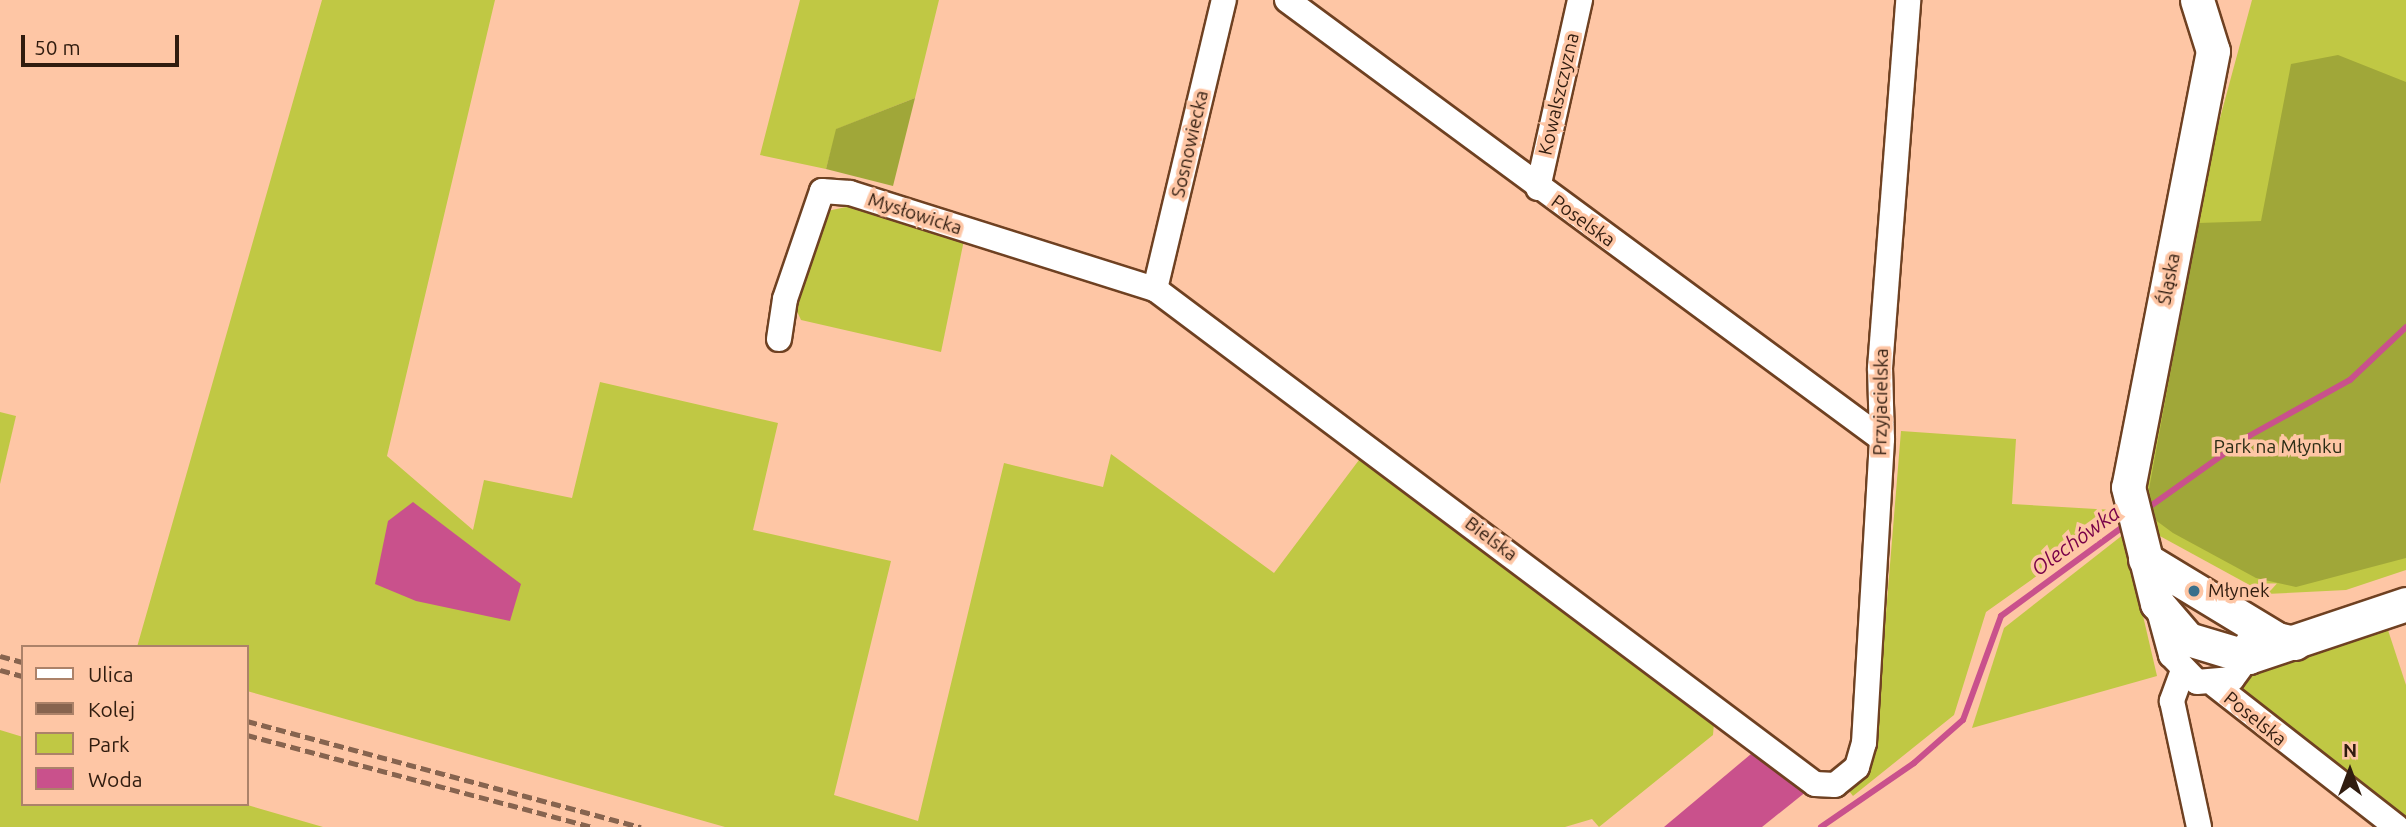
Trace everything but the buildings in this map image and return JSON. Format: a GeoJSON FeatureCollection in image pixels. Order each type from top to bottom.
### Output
{"type":"FeatureCollection","features":[{"type":"Feature","properties":{"kind":"street","name":"Sosnowiecka"},"geometry":{"type":"LineString","coordinates":[[1155,289],[1224,0]]}},
{"type":"Feature","properties":{"kind":"street","name":"Poselska"},"geometry":{"type":"LineString","coordinates":[[1287,0],[1538,188],[1882,439]]}},
{"type":"Feature","properties":{"kind":"street","name":"Kowalszczyzna"},"geometry":{"type":"LineString","coordinates":[[1538,188],[1580,0]]}},
{"type":"Feature","properties":{"kind":"street","name":"Przyjacielska"},"geometry":{"type":"LineString","coordinates":[[1828,786],[1852,776],[1863,749],[1882,439],[1880,356],[1908,0]]}},
{"type":"Feature","properties":{"kind":"street","name":"Śląska"},"geometry":{"type":"LineString","coordinates":[[2163,618],[2129,497],[2213,51],[2197,0]]}},
{"type":"Feature","properties":{"kind":"street","name":"Mysłowicka"},"geometry":{"type":"LineString","coordinates":[[779,339],[785,299],[822,191],[850,193],[1155,289]]}},
{"type":"Feature","properties":{"kind":"street","name":"Bielska"},"geometry":{"type":"LineString","coordinates":[[1155,289],[1815,784],[1828,786]]}},
{"type":"Feature","properties":{"kind":"street"},"geometry":{"type":"LineString","coordinates":[[2145,559],[2221,607],[2295,643]]}},
{"type":"Feature","properties":{"kind":"street"},"geometry":{"type":"LineString","coordinates":[[2163,618],[2209,650],[2248,657],[2406,604]]}},
{"type":"Feature","properties":{"kind":"street"},"geometry":{"type":"LineString","coordinates":[[2163,618],[2184,606],[2221,607],[2247,638],[2248,657],[2232,680],[2215,685]]}},
{"type":"Feature","properties":{"kind":"street"},"geometry":{"type":"LineString","coordinates":[[2163,618],[2182,673],[2172,701],[2200,827]]}},
{"type":"Feature","properties":{"kind":"street","name":"Poselska"},"geometry":{"type":"LineString","coordinates":[[2182,673],[2215,685],[2397,827]]}},
{"type":"Feature","properties":{"kind":"green space"},"geometry":{"type":"Polygon","coordinates":[[[322,0],[495,0],[387,456],[473,530],[484,480],[572,498],[600,382],[778,423],[753,530],[891,561],[834,795],[918,821],[1004,463],[1103,487],[1111,454],[1274,573],[1362,456],[1715,711],[1713,735],[1599,827],[1592,819],[1565,827],[725,827],[248,691],[248,645],[138,645],[322,0]]]}},
{"type":"Feature","properties":{"kind":"green space"},"geometry":{"type":"Polygon","coordinates":[[[800,0],[939,0],[915,98],[837,129],[826,169],[760,155],[800,0]]]}},
{"type":"Feature","properties":{"kind":"green space","name":"Park na Młynku"},"geometry":{"type":"Polygon","coordinates":[[[2252,0],[2406,0],[2406,570],[2346,590],[2266,594],[2147,529],[2140,506],[2194,214],[2252,0]]]}},
{"type":"Feature","properties":{"kind":"green space","name":"Park na Młynku"},"geometry":{"type":"Polygon","coordinates":[[[2338,55],[2406,82],[2406,558],[2296,587],[2256,578],[2173,533],[2154,519],[2149,489],[2198,223],[2261,221],[2291,64],[2338,55]]]}},
{"type":"Feature","properties":{"kind":"green space"},"geometry":{"type":"Polygon","coordinates":[[[915,98],[893,186],[826,169],[836,129],[915,98]]]}},
{"type":"Feature","properties":{"kind":"green space"},"geometry":{"type":"Polygon","coordinates":[[[851,206],[964,240],[941,352],[801,320],[794,305],[827,211],[851,206]]]}},
{"type":"Feature","properties":{"kind":"green space"},"geometry":{"type":"Polygon","coordinates":[[[0,412],[16,416],[0,484],[0,412]]]}},
{"type":"Feature","properties":{"kind":"green space"},"geometry":{"type":"Polygon","coordinates":[[[1901,431],[2016,439],[2012,504],[2113,510],[2117,519],[1986,612],[1954,715],[1853,796],[1849,791],[1874,759],[1901,431]]]}},
{"type":"Feature","properties":{"kind":"green space"},"geometry":{"type":"Polygon","coordinates":[[[2124,534],[2157,676],[1972,728],[2004,628],[2124,534]]]}},
{"type":"Feature","properties":{"kind":"green space"},"geometry":{"type":"Polygon","coordinates":[[[2387,627],[2406,685],[2406,823],[2236,692],[2257,670],[2387,627]]]}},
{"type":"Feature","properties":{"kind":"green space"},"geometry":{"type":"Polygon","coordinates":[[[0,730],[21,736],[21,806],[248,805],[323,827],[0,827],[0,730]]]}},
{"type":"Feature","properties":{"kind":"water"},"geometry":{"type":"Polygon","coordinates":[[[413,502],[521,584],[510,621],[416,601],[375,584],[388,521],[413,502]]]}},
{"type":"Feature","properties":{"kind":"water"},"geometry":{"type":"Polygon","coordinates":[[[1751,754],[1807,791],[1762,827],[1664,827],[1751,754]]]}},
{"type":"Feature","properties":{"kind":"waterway","name":"Olechówka"},"geometry":{"type":"LineString","coordinates":[[2145,510],[2249,436],[2350,380],[2406,327]]}},
{"type":"Feature","properties":{"kind":"waterway","name":"Olechówka"},"geometry":{"type":"LineString","coordinates":[[1821,827],[1914,763],[1963,720],[2001,616],[2128,523]]}},
{"type":"Feature","properties":{"kind":"railway"},"geometry":{"type":"LineString","coordinates":[[0,656],[21,661]]}},
{"type":"Feature","properties":{"kind":"railway"},"geometry":{"type":"LineString","coordinates":[[0,670],[21,675]]}},
{"type":"Feature","properties":{"kind":"railway"},"geometry":{"type":"LineString","coordinates":[[248,721],[641,827]]}},
{"type":"Feature","properties":{"kind":"railway"},"geometry":{"type":"LineString","coordinates":[[248,735],[592,827]]}},
{"type":"Feature","properties":{"kind":"place","name":"Młynek"},"geometry":{"type":"Point","coordinates":[2194,591]}}]}
